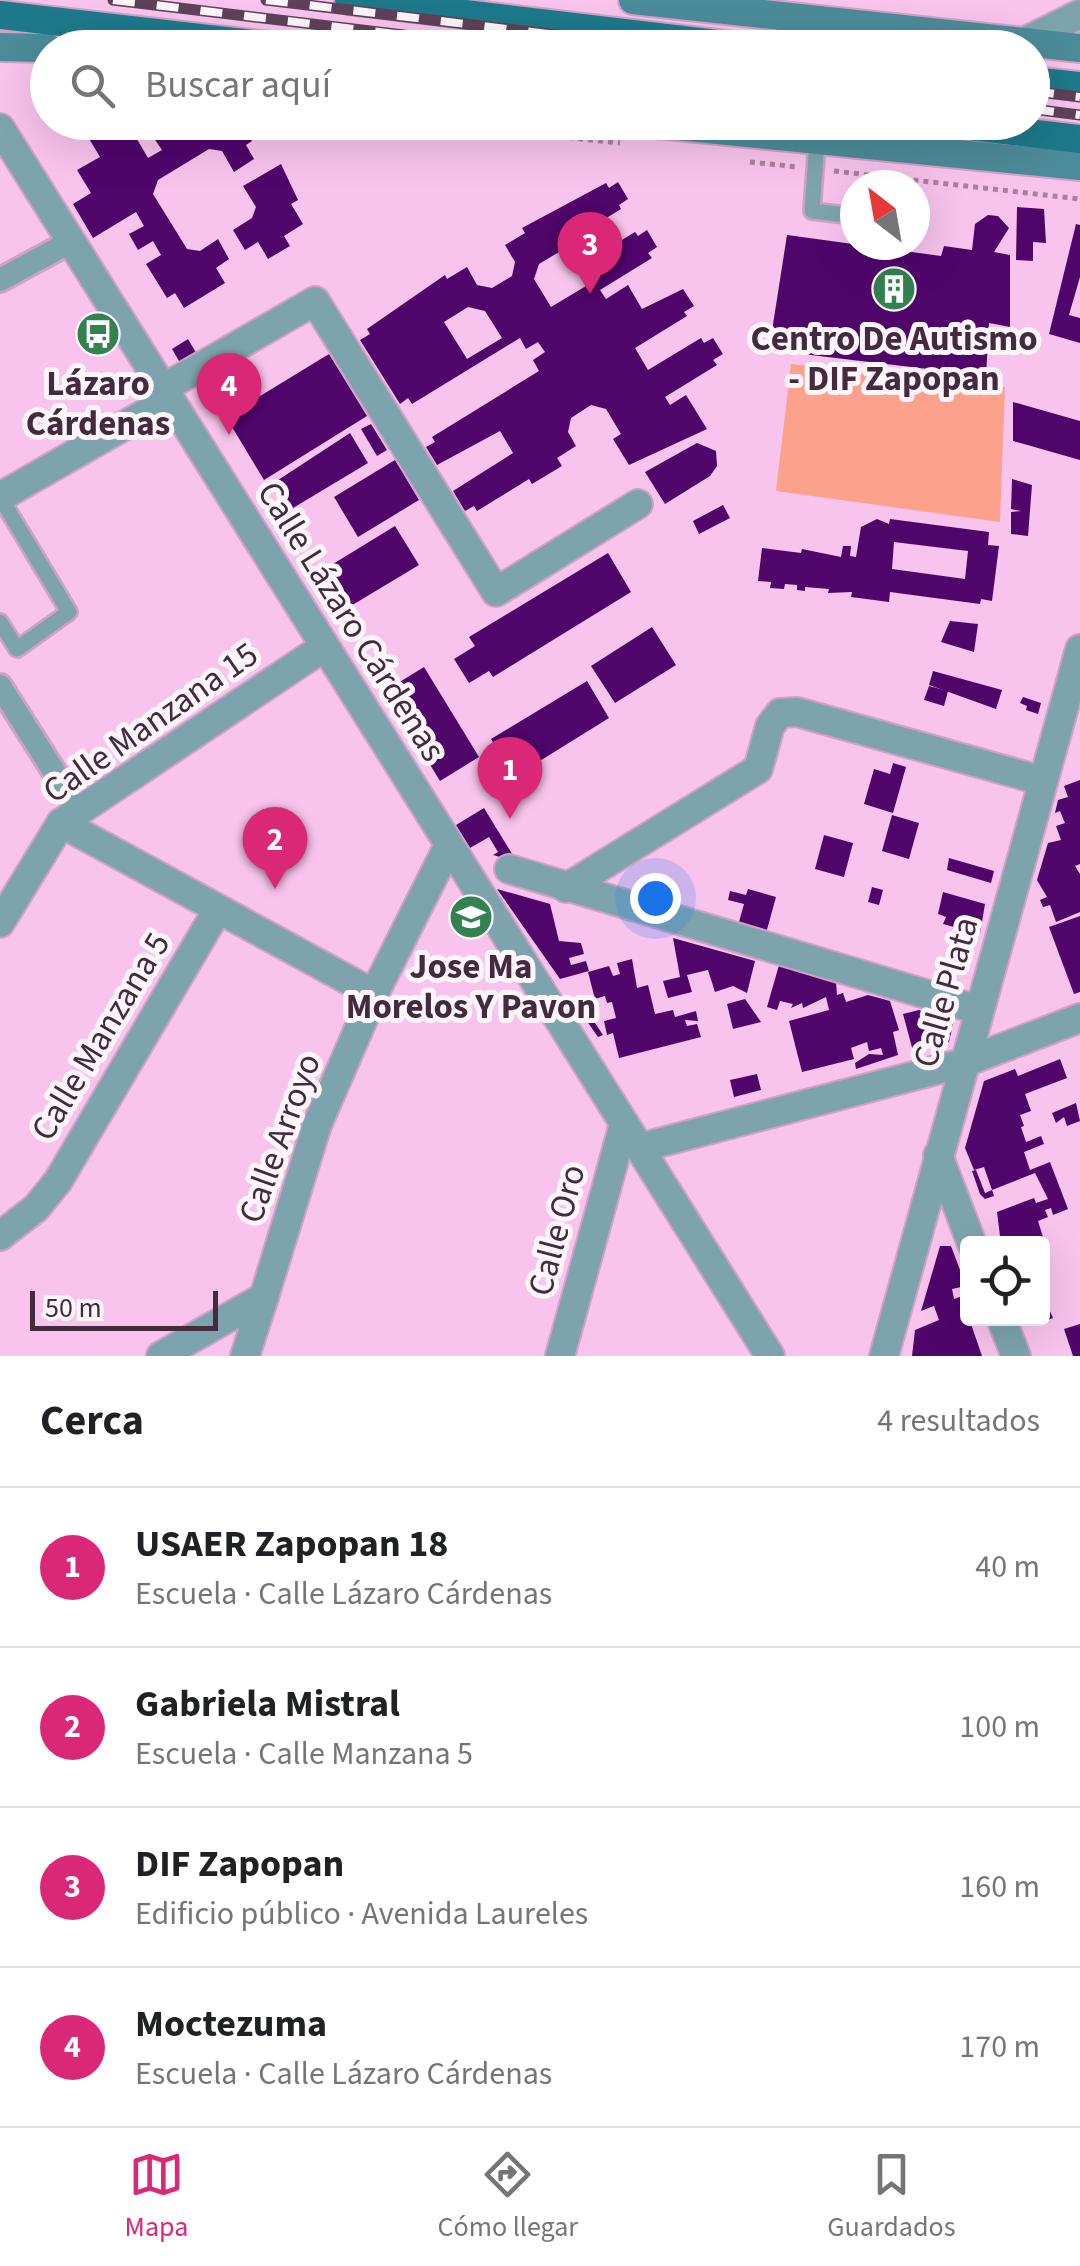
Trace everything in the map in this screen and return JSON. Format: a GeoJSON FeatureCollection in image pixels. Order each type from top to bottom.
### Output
{"type":"FeatureCollection","features":[{"type":"Feature","properties":{"kind":"main road"},"geometry":{"type":"LineString","coordinates":[[349,0],[600,30]]}},
{"type":"Feature","properties":{"kind":"main road"},"geometry":{"type":"LineString","coordinates":[[633,0],[921,30]]}},
{"type":"Feature","properties":{"kind":"main road"},"geometry":{"type":"LineString","coordinates":[[0,15],[131,30]]}},
{"type":"Feature","properties":{"kind":"main road"},"geometry":{"type":"LineString","coordinates":[[1050,44],[1080,48]]}},
{"type":"Feature","properties":{"kind":"main road"},"geometry":{"type":"LineString","coordinates":[[0,47],[30,48]]}},
{"type":"Feature","properties":{"kind":"main road"},"geometry":{"type":"LineString","coordinates":[[1050,83],[1080,86]]}},
{"type":"Feature","properties":{"kind":"main road"},"geometry":{"type":"LineString","coordinates":[[1050,135],[1080,139]]}},
{"type":"Feature","properties":{"kind":"main road"},"geometry":{"type":"LineString","coordinates":[[799,140],[1080,166]]}},
{"type":"Feature","properties":{"kind":"street"},"geometry":{"type":"LineString","coordinates":[[1048,30],[1080,14]]}},
{"type":"Feature","properties":{"kind":"street","name":"Calle Lázaro Cárdenas"},"geometry":{"type":"LineString","coordinates":[[4,147],[70,242],[770,1356]]}},
{"type":"Feature","properties":{"kind":"street"},"geometry":{"type":"LineString","coordinates":[[0,280],[70,242]]}},
{"type":"Feature","properties":{"kind":"street"},"geometry":{"type":"LineString","coordinates":[[0,497],[316,301],[496,592],[638,504]]}},
{"type":"Feature","properties":{"kind":"street","name":"Calle Manzana 15"},"geometry":{"type":"LineString","coordinates":[[0,923],[70,817],[324,647]]}},
{"type":"Feature","properties":{"kind":"street","name":"Calle Plata"},"geometry":{"type":"LineString","coordinates":[[884,1356],[1080,649]]}},
{"type":"Feature","properties":{"kind":"street"},"geometry":{"type":"LineString","coordinates":[[0,686],[70,817],[217,911],[374,994]]}},
{"type":"Feature","properties":{"kind":"street"},"geometry":{"type":"LineString","coordinates":[[566,888],[758,769],[770,726],[780,713],[798,712],[1043,781]]}},
{"type":"Feature","properties":{"kind":"street","name":"Calle Arroyo"},"geometry":{"type":"LineString","coordinates":[[245,1356],[318,1125],[374,994],[449,845]]}},
{"type":"Feature","properties":{"kind":"street"},"geometry":{"type":"LineString","coordinates":[[509,869],[978,1010]]}},
{"type":"Feature","properties":{"kind":"street","name":"Calle Manzana 5"},"geometry":{"type":"LineString","coordinates":[[0,1236],[36,1208],[58,1181],[217,911]]}},
{"type":"Feature","properties":{"kind":"street"},"geometry":{"type":"LineString","coordinates":[[632,1136],[963,1064],[1080,1018]]}},
{"type":"Feature","properties":{"kind":"street","name":"Calle Oro"},"geometry":{"type":"LineString","coordinates":[[560,1356],[632,1136]]}},
{"type":"Feature","properties":{"kind":"street"},"geometry":{"type":"LineString","coordinates":[[938,1155],[969,1236]]}},
{"type":"Feature","properties":{"kind":"street"},"geometry":{"type":"LineString","coordinates":[[161,1356],[264,1297]]}},
{"type":"Feature","properties":{"kind":"street"},"geometry":{"type":"LineString","coordinates":[[1004,1326],[1016,1356]]}},
{"type":"Feature","properties":{"kind":"lane"},"geometry":{"type":"LineString","coordinates":[[817,142],[812,211],[840,214]]}},
{"type":"Feature","properties":{"kind":"lane"},"geometry":{"type":"LineString","coordinates":[[0,497],[69,612],[17,649],[0,622]]}},
{"type":"Feature","properties":{"kind":"shaded area"},"geometry":{"type":"Polygon","coordinates":[[[791,364],[1005,387],[1000,522],[776,491],[791,364]]]}},
{"type":"Feature","properties":{"kind":"building"},"geometry":{"type":"Polygon","coordinates":[[[90,140],[138,140],[148,158],[162,150],[155,140],[251,140],[246,145],[254,159],[234,172],[222,151],[209,149],[158,180],[153,194],[187,249],[200,251],[218,239],[229,259],[216,268],[225,283],[184,308],[175,293],[167,298],[146,264],[161,255],[153,241],[138,250],[129,234],[144,226],[136,212],[93,238],[73,204],[91,193],[77,170],[100,157],[90,140]]]}},
{"type":"Feature","properties":{"kind":"building"},"geometry":{"type":"Polygon","coordinates":[[[281,164],[298,200],[291,204],[303,224],[284,236],[290,246],[268,259],[258,242],[245,250],[233,230],[252,218],[256,207],[243,186],[281,164]]]}},
{"type":"Feature","properties":{"kind":"building"},"geometry":{"type":"Polygon","coordinates":[[[618,182],[628,199],[619,205],[621,209],[569,241],[582,264],[635,232],[638,236],[647,230],[657,247],[648,253],[652,258],[600,290],[606,299],[628,285],[642,309],[683,289],[694,306],[684,312],[687,316],[635,348],[648,370],[701,338],[704,343],[713,338],[723,354],[713,360],[717,365],[665,397],[670,405],[686,395],[707,429],[629,465],[613,439],[621,434],[606,409],[591,405],[571,418],[568,432],[576,446],[557,458],[562,466],[532,484],[529,479],[477,511],[474,506],[465,511],[453,491],[513,453],[500,431],[437,465],[426,447],[435,442],[432,437],[539,371],[533,360],[545,352],[538,342],[526,349],[520,338],[412,404],[408,398],[400,404],[360,340],[370,334],[367,329],[445,275],[447,279],[467,267],[477,285],[492,288],[512,276],[515,262],[505,245],[525,233],[522,228],[606,183],[609,188],[618,182]],[[564,249],[539,264],[534,279],[551,307],[586,286],[564,249]],[[468,307],[444,322],[467,359],[502,338],[485,311],[468,307]]]}},
{"type":"Feature","properties":{"kind":"building"},"geometry":{"type":"Polygon","coordinates":[[[1017,207],[1044,209],[1046,243],[1033,242],[1033,261],[1016,260],[1017,207]]]}},
{"type":"Feature","properties":{"kind":"building","name":"Centro De Autismo - DIF Zapopan"},"geometry":{"type":"Polygon","coordinates":[[[988,215],[998,216],[1009,228],[994,252],[1010,255],[1010,327],[989,323],[986,376],[769,350],[787,235],[840,242],[840,260],[930,260],[930,254],[941,256],[944,246],[972,250],[975,224],[988,215]]]}},
{"type":"Feature","properties":{"kind":"building"},"geometry":{"type":"Polygon","coordinates":[[[1076,224],[1080,225],[1080,277],[1069,315],[1080,318],[1080,343],[1049,334],[1076,224]]]}},
{"type":"Feature","properties":{"kind":"building"},"geometry":{"type":"Polygon","coordinates":[[[188,339],[198,356],[182,366],[172,349],[188,339]]]}},
{"type":"Feature","properties":{"kind":"building"},"geometry":{"type":"Polygon","coordinates":[[[329,354],[367,416],[264,480],[226,417],[329,354]]]}},
{"type":"Feature","properties":{"kind":"building"},"geometry":{"type":"Polygon","coordinates":[[[1013,402],[1080,421],[1080,460],[1013,441],[1013,402]]]}},
{"type":"Feature","properties":{"kind":"building"},"geometry":{"type":"Polygon","coordinates":[[[371,424],[387,450],[377,456],[361,429],[371,424]]]}},
{"type":"Feature","properties":{"kind":"building"},"geometry":{"type":"Polygon","coordinates":[[[350,433],[368,463],[288,511],[272,484],[350,433]]]}},
{"type":"Feature","properties":{"kind":"building"},"geometry":{"type":"Polygon","coordinates":[[[697,443],[716,451],[717,466],[710,476],[665,504],[645,472],[697,443]]]}},
{"type":"Feature","properties":{"kind":"building"},"geometry":{"type":"Polygon","coordinates":[[[395,460],[419,500],[358,537],[334,497],[395,460]]]}},
{"type":"Feature","properties":{"kind":"building"},"geometry":{"type":"Polygon","coordinates":[[[1012,479],[1032,485],[1028,536],[1011,534],[1011,512],[1021,511],[1011,509],[1012,479]]]}},
{"type":"Feature","properties":{"kind":"building"},"geometry":{"type":"Polygon","coordinates":[[[723,505],[730,518],[699,534],[693,521],[723,505]]]}},
{"type":"Feature","properties":{"kind":"building"},"geometry":{"type":"Polygon","coordinates":[[[877,519],[889,524],[890,519],[989,532],[988,545],[999,546],[992,601],[981,599],[980,604],[890,592],[889,602],[851,597],[852,592],[828,593],[829,589],[797,590],[797,585],[770,588],[771,582],[758,581],[762,548],[801,553],[802,549],[841,557],[843,546],[851,546],[850,556],[856,557],[861,527],[877,519]],[[894,542],[892,569],[965,579],[968,551],[894,542]]]}},
{"type":"Feature","properties":{"kind":"building"},"geometry":{"type":"Polygon","coordinates":[[[395,526],[419,565],[339,613],[315,575],[395,526]]]}},
{"type":"Feature","properties":{"kind":"building"},"geometry":{"type":"Polygon","coordinates":[[[608,553],[631,592],[493,677],[489,671],[469,683],[454,659],[475,646],[469,637],[608,553]]]}},
{"type":"Feature","properties":{"kind":"building"},"geometry":{"type":"Polygon","coordinates":[[[950,621],[978,624],[974,652],[941,642],[950,621]]]}},
{"type":"Feature","properties":{"kind":"building"},"geometry":{"type":"Polygon","coordinates":[[[652,627],[676,665],[615,703],[591,666],[652,627]]]}},
{"type":"Feature","properties":{"kind":"building"},"geometry":{"type":"Polygon","coordinates":[[[424,667],[479,757],[440,781],[385,691],[424,667]]]}},
{"type":"Feature","properties":{"kind":"building"},"geometry":{"type":"Polygon","coordinates":[[[933,671],[1002,690],[996,709],[929,685],[933,671]]]}},
{"type":"Feature","properties":{"kind":"building"},"geometry":{"type":"Polygon","coordinates":[[[587,681],[609,718],[514,777],[491,739],[587,681]]]}},
{"type":"Feature","properties":{"kind":"building"},"geometry":{"type":"Polygon","coordinates":[[[929,686],[948,691],[944,706],[924,700],[929,686]]]}},
{"type":"Feature","properties":{"kind":"building"},"geometry":{"type":"Polygon","coordinates":[[[1023,697],[1041,703],[1038,714],[1026,710],[1027,706],[1020,703],[1023,697]]]}},
{"type":"Feature","properties":{"kind":"building"},"geometry":{"type":"Polygon","coordinates":[[[893,763],[906,767],[893,813],[864,804],[874,769],[890,774],[893,763]]]}},
{"type":"Feature","properties":{"kind":"building"},"geometry":{"type":"Polygon","coordinates":[[[1080,780],[1080,864],[1075,866],[1080,874],[1080,912],[1056,922],[1050,905],[1043,907],[1040,900],[1047,897],[1037,880],[1048,843],[1061,840],[1056,826],[1065,823],[1060,811],[1055,813],[1058,800],[1068,797],[1064,786],[1080,780]]]}},
{"type":"Feature","properties":{"kind":"building"},"geometry":{"type":"Polygon","coordinates":[[[484,808],[517,862],[493,855],[498,852],[489,837],[470,848],[456,825],[484,808]]]}},
{"type":"Feature","properties":{"kind":"building"},"geometry":{"type":"Polygon","coordinates":[[[892,815],[919,823],[909,859],[882,851],[892,815]]]}},
{"type":"Feature","properties":{"kind":"building"},"geometry":{"type":"Polygon","coordinates":[[[824,835],[853,843],[844,877],[815,869],[824,835]]]}},
{"type":"Feature","properties":{"kind":"building"},"geometry":{"type":"Polygon","coordinates":[[[949,858],[994,871],[991,883],[947,870],[949,858]]]}},
{"type":"Feature","properties":{"kind":"building"},"geometry":{"type":"Polygon","coordinates":[[[872,887],[883,890],[879,905],[868,902],[872,887]]]}},
{"type":"Feature","properties":{"kind":"building"},"geometry":{"type":"Polygon","coordinates":[[[497,889],[550,904],[559,941],[581,943],[584,954],[569,958],[571,965],[586,961],[589,971],[560,979],[497,889]]]}},
{"type":"Feature","properties":{"kind":"building"},"geometry":{"type":"Polygon","coordinates":[[[748,889],[776,897],[765,937],[737,929],[744,904],[728,900],[730,891],[746,895],[748,889]]]}},
{"type":"Feature","properties":{"kind":"building"},"geometry":{"type":"Polygon","coordinates":[[[943,892],[985,904],[980,934],[943,924],[946,917],[938,914],[943,892]]]}},
{"type":"Feature","properties":{"kind":"building"},"geometry":{"type":"Polygon","coordinates":[[[1080,916],[1080,992],[1074,994],[1049,927],[1080,916]]]}},
{"type":"Feature","properties":{"kind":"building"},"geometry":{"type":"Polygon","coordinates":[[[673,938],[755,961],[747,993],[733,986],[715,992],[708,970],[687,975],[692,992],[668,998],[663,981],[680,977],[673,938]]]}},
{"type":"Feature","properties":{"kind":"building"},"geometry":{"type":"Polygon","coordinates":[[[632,959],[637,988],[648,985],[655,1014],[673,1010],[675,1017],[696,1011],[698,1021],[685,1020],[687,1026],[697,1024],[701,1037],[619,1058],[613,1033],[607,1035],[604,1021],[616,1018],[612,1002],[607,1003],[605,996],[595,999],[588,972],[609,966],[613,976],[620,974],[617,963],[632,959]]]}},
{"type":"Feature","properties":{"kind":"building"},"geometry":{"type":"Polygon","coordinates":[[[779,965],[836,982],[837,995],[843,993],[846,1002],[868,995],[890,1001],[899,1030],[893,1032],[898,1055],[856,1069],[855,1063],[869,1054],[883,1055],[881,1048],[869,1051],[867,1042],[851,1048],[854,1059],[802,1072],[789,1021],[829,1010],[826,997],[803,1008],[802,1003],[791,1008],[793,1004],[780,1001],[777,1010],[767,1007],[779,965]]]}},
{"type":"Feature","properties":{"kind":"building"},"geometry":{"type":"Polygon","coordinates":[[[745,999],[761,1022],[733,1029],[727,1004],[745,999]]]}},
{"type":"Feature","properties":{"kind":"building"},"geometry":{"type":"Polygon","coordinates":[[[581,1002],[603,1035],[598,1037],[575,1004],[581,1002]]]}},
{"type":"Feature","properties":{"kind":"building"},"geometry":{"type":"Polygon","coordinates":[[[919,1010],[954,1020],[949,1042],[913,1051],[903,1014],[919,1010]]]}},
{"type":"Feature","properties":{"kind":"building"},"geometry":{"type":"Polygon","coordinates":[[[1060,1059],[1067,1078],[1025,1094],[1031,1111],[1020,1115],[1026,1142],[1041,1136],[1044,1144],[1024,1152],[1030,1170],[1050,1162],[1068,1209],[1053,1215],[1051,1208],[1045,1210],[1048,1217],[1038,1221],[1043,1236],[1000,1236],[997,1212],[1034,1198],[1036,1203],[1048,1199],[1035,1173],[992,1190],[984,1167],[974,1170],[965,1148],[984,1081],[1015,1069],[1018,1076],[1060,1059]]]}},
{"type":"Feature","properties":{"kind":"building"},"geometry":{"type":"Polygon","coordinates":[[[757,1074],[761,1090],[734,1097],[730,1080],[757,1074]]]}},
{"type":"Feature","properties":{"kind":"building"},"geometry":{"type":"Polygon","coordinates":[[[1076,1103],[1080,1121],[1067,1126],[1064,1117],[1056,1123],[1052,1113],[1076,1103]]]}},
{"type":"Feature","properties":{"kind":"building"},"geometry":{"type":"Polygon","coordinates":[[[976,1170],[985,1193],[992,1190],[994,1196],[985,1199],[972,1171],[976,1170]]]}},
{"type":"Feature","properties":{"kind":"building"},"geometry":{"type":"Polygon","coordinates":[[[940,1246],[951,1246],[960,1270],[960,1287],[952,1289],[954,1299],[960,1297],[960,1326],[972,1326],[982,1356],[912,1356],[915,1330],[939,1320],[934,1306],[921,1311],[940,1246]]]}},
{"type":"Feature","properties":{"kind":"building"},"geometry":{"type":"Polygon","coordinates":[[[1080,1324],[1080,1356],[1073,1356],[1064,1329],[1080,1324]]]}},
{"type":"Feature","properties":{"kind":"railway"},"geometry":{"type":"LineString","coordinates":[[113,0],[362,30]]}},
{"type":"Feature","properties":{"kind":"railway"},"geometry":{"type":"LineString","coordinates":[[266,0],[515,30]]}},
{"type":"Feature","properties":{"kind":"railway"},"geometry":{"type":"LineString","coordinates":[[1050,93],[1080,97]]}},
{"type":"Feature","properties":{"kind":"railway"},"geometry":{"type":"LineString","coordinates":[[1050,111],[1080,115]]}},
{"type":"Feature","properties":{"kind":"place","name":"Centro De Autismo - DIF Zapopan"},"geometry":{"type":"Point","coordinates":[894,289]}},
{"type":"Feature","properties":{"kind":"place","name":"DIF Zapopan"},"geometry":{"type":"Point","coordinates":[590,294]}},
{"type":"Feature","properties":{"kind":"place","name":"Lázaro Cárdenas"},"geometry":{"type":"Point","coordinates":[98,334]}},
{"type":"Feature","properties":{"kind":"place","name":"Moctezuma"},"geometry":{"type":"Point","coordinates":[229,435]}},
{"type":"Feature","properties":{"kind":"place","name":"USAER Zapopan 18"},"geometry":{"type":"Point","coordinates":[510,819]}},
{"type":"Feature","properties":{"kind":"place","name":"Gabriela Mistral"},"geometry":{"type":"Point","coordinates":[275,889]}},
{"type":"Feature","properties":{"kind":"place","name":"Jose Ma Morelos Y Pavon"},"geometry":{"type":"Point","coordinates":[471,917]}}]}
